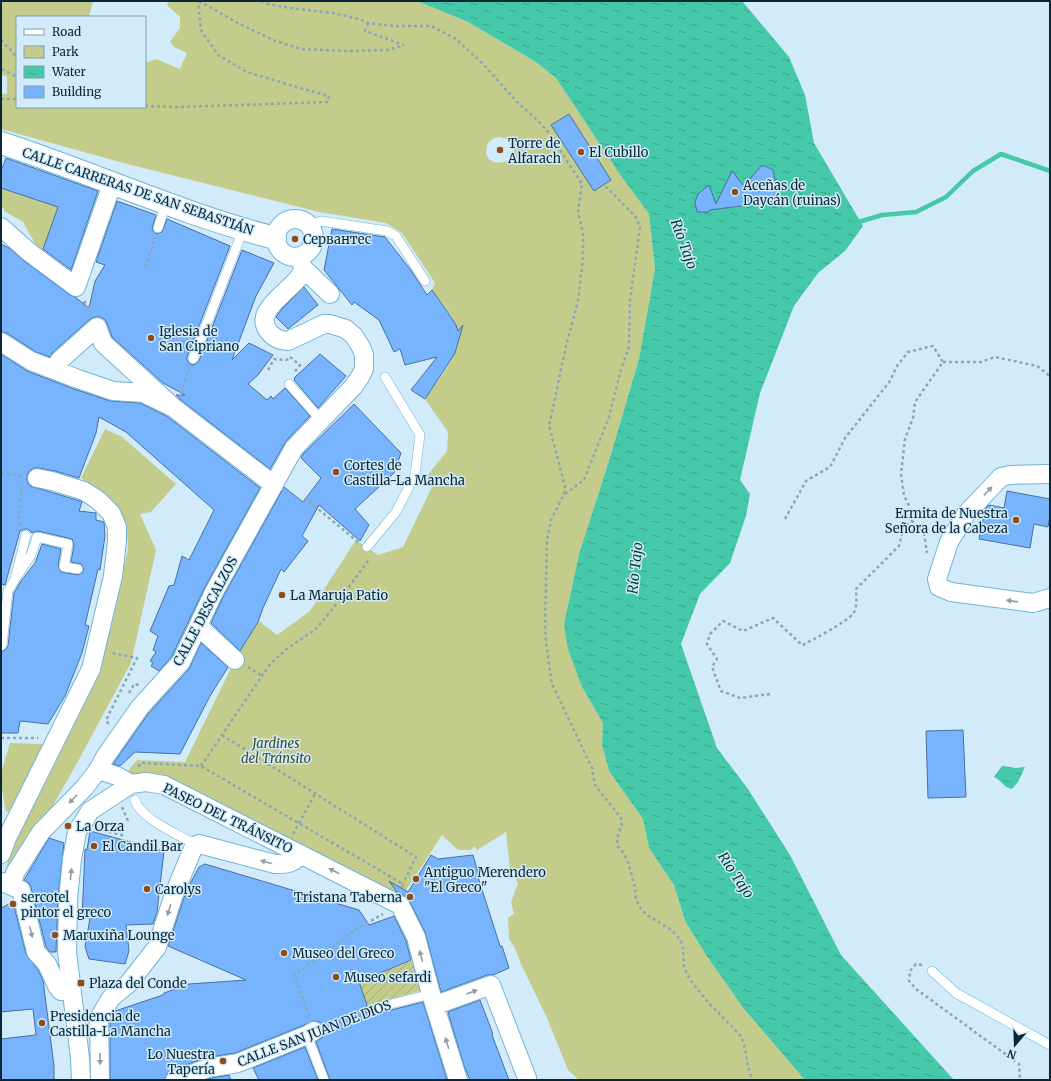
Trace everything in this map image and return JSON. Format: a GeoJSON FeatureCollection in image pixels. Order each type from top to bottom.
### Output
{"type":"FeatureCollection","features":[{"type":"Feature","properties":{"kind":"street","name":"CALLE CARRERAS DE SAN SEBASTIÁN"},"geometry":{"type":"LineString","coordinates":[[1,143],[166,204],[243,230],[275,238]]}},
{"type":"Feature","properties":{"kind":"street"},"geometry":{"type":"LineString","coordinates":[[1,228],[29,252],[76,287],[112,184]]}},
{"type":"Feature","properties":{"kind":"street"},"geometry":{"type":"LineString","coordinates":[[302,263],[312,246],[314,235],[309,225],[304,221],[291,219],[285,221],[276,232],[276,244],[283,253],[302,263],[313,277],[330,294]]}},
{"type":"Feature","properties":{"kind":"street","name":"CALLE DESCALZOS"},"geometry":{"type":"LineString","coordinates":[[98,770],[105,757],[140,707],[180,662],[214,592],[294,448],[353,387],[364,369],[364,355],[361,347],[354,336],[346,329],[335,325],[324,324],[288,341],[282,341],[275,338],[265,328],[265,316],[268,310],[295,282],[302,263]]}},
{"type":"Feature","properties":{"kind":"street"},"geometry":{"type":"LineString","coordinates":[[59,361],[97,327],[103,343],[174,408],[274,486]]}},
{"type":"Feature","properties":{"kind":"street"},"geometry":{"type":"LineString","coordinates":[[1,342],[31,362],[112,391],[143,393],[174,408]]}},
{"type":"Feature","properties":{"kind":"street"},"geometry":{"type":"LineString","coordinates":[[1050,474],[1010,475],[1001,477],[959,524],[949,542],[937,579],[939,587],[952,592],[1033,604],[1050,598]]}},
{"type":"Feature","properties":{"kind":"street"},"geometry":{"type":"LineString","coordinates":[[4,846],[90,669],[113,576],[117,540],[117,527],[111,513],[98,500],[84,491],[52,481],[30,477]]}},
{"type":"Feature","properties":{"kind":"street"},"geometry":{"type":"LineString","coordinates":[[198,626],[235,660]]}},
{"type":"Feature","properties":{"kind":"street"},"geometry":{"type":"LineString","coordinates":[[71,990],[61,991],[57,986],[47,964],[36,952],[21,890],[4,887],[15,873],[41,832],[85,787],[98,770],[117,776],[133,792],[90,811],[77,832],[72,859],[68,898],[67,952],[80,1058],[81,1080]]}},
{"type":"Feature","properties":{"kind":"street","name":"PASEO DEL TRÁNSITO"},"geometry":{"type":"LineString","coordinates":[[133,792],[146,782],[164,785],[400,905]]}},
{"type":"Feature","properties":{"kind":"street"},"geometry":{"type":"LineString","coordinates":[[1,818],[4,846]]}},
{"type":"Feature","properties":{"kind":"street"},"geometry":{"type":"LineString","coordinates":[[100,1080],[99,1018],[111,998],[129,983],[157,947],[174,894],[194,846],[198,844],[275,864],[288,864],[298,859],[293,850]]}},
{"type":"Feature","properties":{"kind":"street"},"geometry":{"type":"LineString","coordinates":[[400,905],[416,937],[458,1080]]}},
{"type":"Feature","properties":{"kind":"street"},"geometry":{"type":"LineString","coordinates":[[433,999],[491,985],[528,1079]]}},
{"type":"Feature","properties":{"kind":"street","name":"CALLE SAN JUAN DE DIOS"},"geometry":{"type":"LineString","coordinates":[[175,1080],[208,1068],[238,1063],[310,1033]]}},
{"type":"Feature","properties":{"kind":"lane"},"geometry":{"type":"LineString","coordinates":[[158,228],[166,204]]}},
{"type":"Feature","properties":{"kind":"lane"},"geometry":{"type":"LineString","coordinates":[[309,225],[321,221],[387,231],[396,236],[425,281]]}},
{"type":"Feature","properties":{"kind":"lane"},"geometry":{"type":"LineString","coordinates":[[193,359],[243,230]]}},
{"type":"Feature","properties":{"kind":"lane"},"geometry":{"type":"LineString","coordinates":[[367,549],[396,512],[415,475],[420,435],[385,377]]}},
{"type":"Feature","properties":{"kind":"lane"},"geometry":{"type":"LineString","coordinates":[[290,381],[321,420]]}},
{"type":"Feature","properties":{"kind":"lane"},"geometry":{"type":"LineString","coordinates":[[15,579],[26,535]]}},
{"type":"Feature","properties":{"kind":"lane"},"geometry":{"type":"LineString","coordinates":[[1,646],[8,591],[31,555],[37,538],[68,544],[64,567],[78,569]]}},
{"type":"Feature","properties":{"kind":"lane"},"geometry":{"type":"LineString","coordinates":[[133,792],[136,805],[143,813],[160,825],[191,842],[194,846]]}},
{"type":"Feature","properties":{"kind":"lane"},"geometry":{"type":"LineString","coordinates":[[932,971],[956,993],[1050,1045]]}},
{"type":"Feature","properties":{"kind":"lane","name":"CALLE SAN JUAN DE DIOS"},"geometry":{"type":"LineString","coordinates":[[371,1010],[433,999]]}},
{"type":"Feature","properties":{"kind":"lane"},"geometry":{"type":"LineString","coordinates":[[310,1033],[324,1080]]}},
{"type":"Feature","properties":{"kind":"path"},"geometry":{"type":"LineString","coordinates":[[199,1],[236,22],[273,40],[301,49],[345,51],[388,50],[404,45],[365,31],[368,23]]}},
{"type":"Feature","properties":{"kind":"path"},"geometry":{"type":"LineString","coordinates":[[146,106],[178,107],[328,102],[329,96],[247,72],[218,55],[201,30],[199,1]]}},
{"type":"Feature","properties":{"kind":"path"},"geometry":{"type":"LineString","coordinates":[[261,1],[268,4],[290,8],[333,13],[368,23],[395,26],[431,26],[456,39],[549,133],[582,184],[578,212],[583,234],[583,259],[578,301],[566,346],[549,426],[563,477],[564,494]]}},
{"type":"Feature","properties":{"kind":"path"},"geometry":{"type":"LineString","coordinates":[[1,40],[16,56]]}},
{"type":"Feature","properties":{"kind":"path"},"geometry":{"type":"LineString","coordinates":[[2,69],[16,76]]}},
{"type":"Feature","properties":{"kind":"path"},"geometry":{"type":"LineString","coordinates":[[1,99],[16,99]]}},
{"type":"Feature","properties":{"kind":"path"},"geometry":{"type":"LineString","coordinates":[[605,186],[635,216],[640,227],[630,300],[629,348],[621,369],[609,417],[584,480],[564,494],[551,520],[547,541],[545,623],[546,643],[552,684],[592,768],[595,785],[622,818],[617,840],[618,847],[623,852],[628,862],[635,887],[636,900],[641,909],[647,915],[670,929],[680,939],[683,948],[684,968],[692,981],[707,1001],[741,1036],[752,1080]]}},
{"type":"Feature","properties":{"kind":"path"},"geometry":{"type":"LineString","coordinates":[[145,267],[158,228]]}},
{"type":"Feature","properties":{"kind":"path"},"geometry":{"type":"LineString","coordinates":[[785,519],[806,481],[830,467],[845,438],[890,381],[897,366],[908,352],[933,346],[943,362]]}},
{"type":"Feature","properties":{"kind":"path"},"geometry":{"type":"LineString","coordinates":[[288,355],[300,365],[290,381]]}},
{"type":"Feature","properties":{"kind":"path"},"geometry":{"type":"LineString","coordinates":[[943,362],[981,362],[995,357],[1037,366],[1050,376]]}},
{"type":"Feature","properties":{"kind":"path"},"geometry":{"type":"LineString","coordinates":[[928,555],[924,532],[912,521],[910,508],[904,495],[901,474],[905,439],[913,418],[915,402],[943,362]]}},
{"type":"Feature","properties":{"kind":"path"},"geometry":{"type":"LineString","coordinates":[[1,473],[30,477],[18,521],[26,535]]}},
{"type":"Feature","properties":{"kind":"path"},"geometry":{"type":"LineString","coordinates":[[201,766],[270,664],[288,648],[316,629],[338,602],[367,549],[305,498]]}},
{"type":"Feature","properties":{"kind":"path"},"geometry":{"type":"LineString","coordinates":[[770,694],[740,698],[721,691],[712,667],[717,659],[707,644],[710,634],[723,621],[743,631],[773,618],[802,645],[814,640],[852,614],[856,605],[856,589],[898,546],[904,526],[912,521]]}},
{"type":"Feature","properties":{"kind":"path"},"geometry":{"type":"LineString","coordinates":[[95,649],[137,658],[106,721],[108,723],[112,722]]}},
{"type":"Feature","properties":{"kind":"path"},"geometry":{"type":"LineString","coordinates":[[127,698],[134,684],[140,685],[153,693]]}},
{"type":"Feature","properties":{"kind":"path"},"geometry":{"type":"LineString","coordinates":[[222,735],[416,857],[403,884],[400,905],[350,932],[337,944],[294,975],[310,1033]]}},
{"type":"Feature","properties":{"kind":"path"},"geometry":{"type":"LineString","coordinates":[[1,738],[57,738]]}},
{"type":"Feature","properties":{"kind":"path"},"geometry":{"type":"LineString","coordinates":[[133,792],[140,763],[201,766],[403,884]]}},
{"type":"Feature","properties":{"kind":"path"},"geometry":{"type":"LineString","coordinates":[[293,850],[299,824],[315,794]]}},
{"type":"Feature","properties":{"kind":"path"},"geometry":{"type":"LineString","coordinates":[[81,825],[124,836]]}},
{"type":"Feature","properties":{"kind":"path"},"geometry":{"type":"LineString","coordinates":[[932,971],[925,966],[916,964],[910,971],[909,981],[916,989],[1019,1064],[1020,1080]]}},
{"type":"Feature","properties":{"kind":"path","name":"CALLE SAN JUAN DE DIOS"},"geometry":{"type":"LineString","coordinates":[[310,1033],[371,1010]]}},
{"type":"Feature","properties":{"kind":"green space","name":"Jardines del Tránsito"},"geometry":{"type":"Polygon","coordinates":[[[1,1],[93,1],[89,16],[16,16],[16,108],[146,108],[146,63],[156,59],[180,69],[187,53],[174,47],[170,42],[180,28],[180,17],[167,5],[169,1],[417,1],[468,22],[536,62],[556,78],[621,176],[649,214],[655,269],[639,359],[608,464],[579,554],[564,624],[582,687],[603,723],[602,745],[609,771],[643,819],[649,848],[674,885],[685,921],[706,955],[744,1009],[805,1080],[579,1080],[568,1070],[547,1018],[520,962],[515,948],[509,939],[508,918],[514,914],[511,902],[518,883],[510,869],[506,832],[477,850],[474,846],[471,850],[458,850],[442,835],[401,898],[165,779],[127,772],[137,760],[185,762],[236,658],[259,621],[277,635],[310,611],[356,540],[378,555],[403,547],[433,485],[426,477],[447,451],[448,432],[425,399],[453,355],[457,345],[458,335],[452,316],[432,290],[435,283],[402,233],[386,223],[319,212],[131,165],[1,129],[1,94],[7,94],[7,76],[1,75],[1,1]],[[499,137],[490,141],[487,146],[487,154],[490,160],[503,162],[509,159],[513,154],[513,148],[508,139],[499,137]]]}},
{"type":"Feature","properties":{"kind":"green space"},"geometry":{"type":"Polygon","coordinates":[[[1,188],[58,207],[47,241],[41,254],[23,222],[4,211],[4,208],[1,207],[1,188]]]}},
{"type":"Feature","properties":{"kind":"green space"},"geometry":{"type":"Polygon","coordinates":[[[105,429],[122,437],[176,484],[151,512],[140,514],[156,550],[131,663],[43,823],[5,872],[15,838],[102,658],[128,549],[127,528],[112,501],[81,478],[105,429]]]}},
{"type":"Feature","properties":{"kind":"green space"},"geometry":{"type":"Polygon","coordinates":[[[10,743],[43,744],[10,811],[6,812],[1,784],[1,773],[10,743]]]}},
{"type":"Feature","properties":{"kind":"green space"},"geometry":{"type":"Polygon","coordinates":[[[413,960],[423,990],[367,1006],[359,982],[413,960]]]}},
{"type":"Feature","properties":{"kind":"water","name":"Río Tajo"},"geometry":{"type":"Polygon","coordinates":[[[417,1],[742,1],[789,57],[805,95],[814,143],[863,226],[845,251],[818,273],[794,306],[760,393],[740,480],[750,494],[746,516],[730,563],[700,594],[681,644],[717,748],[748,789],[790,855],[841,955],[954,1080],[805,1080],[744,1009],[706,955],[685,921],[674,885],[649,848],[643,819],[609,771],[602,745],[603,723],[582,687],[568,649],[564,624],[579,554],[608,464],[639,359],[655,269],[649,214],[621,176],[556,78],[536,62],[468,22],[417,1]]]}},
{"type":"Feature","properties":{"kind":"water"},"geometry":{"type":"Polygon","coordinates":[[[1002,766],[1016,768],[1025,767],[1018,782],[1012,789],[994,777],[1002,766]]]}},
{"type":"Feature","properties":{"kind":"building","name":"El Cubillo"},"geometry":{"type":"Polygon","coordinates":[[[569,114],[611,180],[594,191],[551,125],[569,114]]]}},
{"type":"Feature","properties":{"kind":"building"},"geometry":{"type":"Polygon","coordinates":[[[6,158],[98,191],[71,270],[43,249],[58,207],[1,188],[1,171],[6,158]]]}},
{"type":"Feature","properties":{"kind":"building"},"geometry":{"type":"Polygon","coordinates":[[[761,166],[765,166],[773,170],[779,201],[710,210],[709,212],[697,212],[695,202],[698,194],[709,185],[716,204],[732,171],[744,186],[761,166]]]}},
{"type":"Feature","properties":{"kind":"building"},"geometry":{"type":"Polygon","coordinates":[[[117,201],[156,215],[152,229],[156,234],[162,232],[167,219],[230,246],[187,357],[190,364],[194,365],[199,361],[242,250],[274,263],[256,296],[232,360],[249,343],[273,355],[258,375],[248,384],[267,400],[271,396],[273,399],[285,388],[310,416],[286,441],[270,469],[181,400],[176,395],[185,395],[163,383],[112,337],[104,319],[95,317],[90,319],[52,353],[50,357],[36,352],[7,333],[1,332],[1,244],[9,248],[89,308],[95,281],[105,265],[96,262],[117,201]]]}},
{"type":"Feature","properties":{"kind":"building"},"geometry":{"type":"Polygon","coordinates":[[[332,229],[385,237],[410,269],[427,295],[432,290],[456,325],[458,331],[463,325],[455,353],[425,399],[411,390],[437,357],[405,365],[400,349],[394,352],[379,320],[354,302],[352,305],[324,270],[332,229]]]}},
{"type":"Feature","properties":{"kind":"building"},"geometry":{"type":"Polygon","coordinates":[[[304,287],[318,305],[288,329],[276,317],[304,287]]]}},
{"type":"Feature","properties":{"kind":"building"},"geometry":{"type":"Polygon","coordinates":[[[1,354],[27,371],[74,389],[110,401],[140,403],[168,417],[260,488],[205,587],[172,656],[159,671],[151,666],[153,663],[150,661],[156,652],[153,650],[158,636],[150,631],[169,586],[174,585],[182,556],[189,560],[214,510],[126,432],[99,417],[96,433],[79,478],[39,468],[34,468],[29,471],[27,482],[30,486],[80,501],[82,502],[79,511],[96,513],[96,520],[104,522],[105,536],[100,570],[98,569],[85,625],[89,626],[82,653],[65,696],[48,724],[20,721],[18,733],[1,733],[1,652],[8,646],[14,593],[35,563],[42,544],[61,549],[58,566],[61,572],[78,575],[82,573],[84,569],[81,564],[71,562],[74,545],[72,539],[38,531],[32,533],[28,529],[25,529],[20,531],[5,585],[1,584],[1,354]]]}},
{"type":"Feature","properties":{"kind":"building"},"geometry":{"type":"Polygon","coordinates":[[[320,354],[346,376],[318,408],[294,380],[294,378],[320,354]]]}},
{"type":"Feature","properties":{"kind":"building"},"geometry":{"type":"Polygon","coordinates":[[[354,404],[401,453],[394,473],[355,509],[369,525],[360,541],[319,505],[302,536],[308,541],[284,572],[281,569],[258,622],[240,651],[211,623],[223,597],[284,487],[303,502],[321,478],[301,458],[303,454],[354,404]]]}},
{"type":"Feature","properties":{"kind":"building","name":"Ermita de Nuestra Señora de la Cabeza"},"geometry":{"type":"Polygon","coordinates":[[[1007,491],[1050,499],[1048,527],[1034,524],[1030,548],[979,539],[985,509],[989,505],[1004,508],[1007,491]]]}},
{"type":"Feature","properties":{"kind":"building"},"geometry":{"type":"Polygon","coordinates":[[[201,643],[228,667],[210,696],[180,754],[135,752],[120,766],[113,764],[148,714],[189,669],[201,643]]]}},
{"type":"Feature","properties":{"kind":"building"},"geometry":{"type":"Polygon","coordinates":[[[963,730],[966,797],[928,798],[926,731],[963,730]]]}},
{"type":"Feature","properties":{"kind":"building"},"geometry":{"type":"Polygon","coordinates":[[[90,831],[164,851],[157,912],[153,924],[126,925],[129,951],[125,964],[89,959],[85,947],[90,918],[82,918],[85,849],[87,850],[90,831]]]}},
{"type":"Feature","properties":{"kind":"building"},"geometry":{"type":"Polygon","coordinates":[[[49,838],[64,843],[58,898],[56,952],[50,952],[46,947],[31,888],[29,883],[24,880],[49,838]]]}},
{"type":"Feature","properties":{"kind":"building"},"geometry":{"type":"Polygon","coordinates":[[[431,855],[438,859],[473,855],[478,877],[500,946],[502,946],[509,968],[493,975],[487,975],[441,992],[425,932],[409,900],[397,892],[389,881],[408,892],[431,855]]]}},
{"type":"Feature","properties":{"kind":"building"},"geometry":{"type":"Polygon","coordinates":[[[205,864],[359,910],[369,925],[394,916],[406,941],[411,960],[359,982],[367,1005],[365,1011],[369,1015],[372,1015],[423,1002],[447,1080],[330,1080],[316,1042],[323,1037],[323,1025],[320,1022],[314,1021],[235,1053],[205,1058],[171,1070],[167,1074],[165,1080],[110,1080],[110,1021],[115,1011],[163,995],[164,993],[189,984],[246,980],[168,946],[191,882],[199,867],[205,864]]]}},
{"type":"Feature","properties":{"kind":"building","name":"Presidencia de Castilla-La Mancha"},"geometry":{"type":"Polygon","coordinates":[[[13,902],[26,954],[38,970],[43,980],[54,1066],[54,1080],[1,1080],[1,1039],[36,1035],[33,1009],[1,1012],[1,908],[13,902]]]}},
{"type":"Feature","properties":{"kind":"building"},"geometry":{"type":"Polygon","coordinates":[[[480,1000],[509,1080],[470,1080],[464,1066],[448,1012],[480,1000]]]}},
{"type":"Feature","properties":{"kind":"building"},"geometry":{"type":"Polygon","coordinates":[[[305,1047],[318,1080],[259,1080],[253,1068],[305,1047]]]}},
{"type":"Feature","properties":{"kind":"building"},"geometry":{"type":"Polygon","coordinates":[[[229,1075],[231,1080],[206,1080],[211,1078],[229,1075]]]}},
{"type":"Feature","properties":{"kind":"waterway"},"geometry":{"type":"LineString","coordinates":[[855,223],[882,215],[916,212],[946,197],[973,171],[1001,154],[1050,171]]}},
{"type":"Feature","properties":{"kind":"place","name":"Torre de Alfarach"},"geometry":{"type":"Point","coordinates":[500,150]}},
{"type":"Feature","properties":{"kind":"place","name":"El Cubillo"},"geometry":{"type":"Point","coordinates":[581,152]}},
{"type":"Feature","properties":{"kind":"place","name":"Aceñas de Daycán (ruinas)"},"geometry":{"type":"Point","coordinates":[735,192]}},
{"type":"Feature","properties":{"kind":"place","name":"Сервантес"},"geometry":{"type":"Point","coordinates":[295,239]}},
{"type":"Feature","properties":{"kind":"place","name":"Iglesia de San Cipriano"},"geometry":{"type":"Point","coordinates":[151,338]}},
{"type":"Feature","properties":{"kind":"place","name":"Cortes de Castilla-La Mancha"},"geometry":{"type":"Point","coordinates":[336,472]}},
{"type":"Feature","properties":{"kind":"place","name":"Ermita de Nuestra Señora de la Cabeza"},"geometry":{"type":"Point","coordinates":[1016,520]}},
{"type":"Feature","properties":{"kind":"place","name":"La Maruja Patio"},"geometry":{"type":"Point","coordinates":[282,595]}},
{"type":"Feature","properties":{"kind":"place","name":"La Orza"},"geometry":{"type":"Point","coordinates":[68,826]}},
{"type":"Feature","properties":{"kind":"place","name":"El Candil Bar"},"geometry":{"type":"Point","coordinates":[94,846]}},
{"type":"Feature","properties":{"kind":"place","name":"Antiguo Merendero \"El Greco\""},"geometry":{"type":"Point","coordinates":[416,879]}},
{"type":"Feature","properties":{"kind":"place","name":"Carolys"},"geometry":{"type":"Point","coordinates":[147,889]}},
{"type":"Feature","properties":{"kind":"place","name":"Tristana Taberna"},"geometry":{"type":"Point","coordinates":[410,897]}},
{"type":"Feature","properties":{"kind":"place","name":"sercotel pintor el greco"},"geometry":{"type":"Point","coordinates":[13,904]}},
{"type":"Feature","properties":{"kind":"place","name":"Maruxiña Lounge"},"geometry":{"type":"Point","coordinates":[55,935]}},
{"type":"Feature","properties":{"kind":"place","name":"Museo del Greco"},"geometry":{"type":"Point","coordinates":[284,953]}},
{"type":"Feature","properties":{"kind":"place","name":"Museo sefardi"},"geometry":{"type":"Point","coordinates":[336,977]}},
{"type":"Feature","properties":{"kind":"place","name":"Plaza del Conde"},"geometry":{"type":"Point","coordinates":[81,983]}},
{"type":"Feature","properties":{"kind":"place","name":"Presidencia de Castilla-La Mancha"},"geometry":{"type":"Point","coordinates":[42,1023]}},
{"type":"Feature","properties":{"kind":"place","name":"Lo Nuestra Tapería"},"geometry":{"type":"Point","coordinates":[223,1061]}}]}
